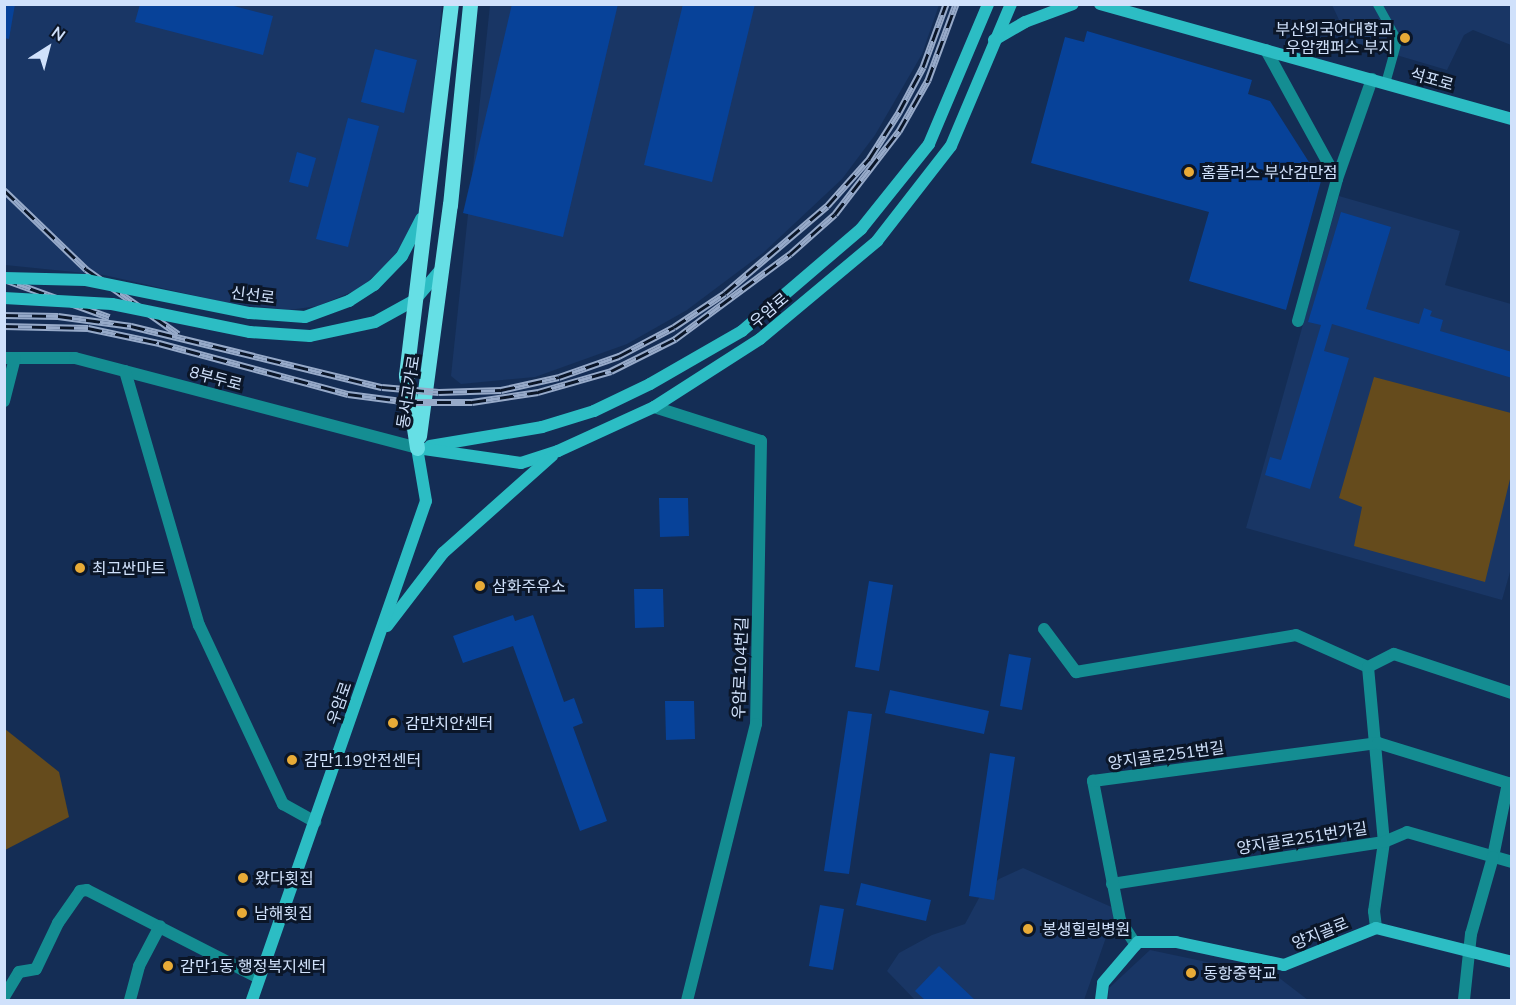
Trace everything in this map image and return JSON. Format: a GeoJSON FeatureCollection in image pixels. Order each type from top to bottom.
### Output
{"type":"FeatureCollection","features":[{"type":"Feature","properties":{"kind":"main road","name":"동서고가로"},"geometry":{"type":"LineString","coordinates":[[417,448],[406,375],[432,184],[451,4]]}},
{"type":"Feature","properties":{"kind":"main road","name":"동서고가로"},"geometry":{"type":"LineString","coordinates":[[417,448],[443,267],[470,4]]}},
{"type":"Feature","properties":{"kind":"main road","name":"우암로"},"geometry":{"type":"LineString","coordinates":[[417,448],[542,427],[594,411],[650,384],[742,332],[861,229],[929,144],[988,4]]}},
{"type":"Feature","properties":{"kind":"main road","name":"우암로"},"geometry":{"type":"LineString","coordinates":[[417,448],[521,463],[558,451],[654,407],[760,339],[877,241],[951,146],[1011,4]]}},
{"type":"Feature","properties":{"kind":"main road"},"geometry":{"type":"LineString","coordinates":[[994,40],[1025,22],[1072,4]]}},
{"type":"Feature","properties":{"kind":"main road","name":"석포로"},"geometry":{"type":"LineString","coordinates":[[1100,4],[1512,119]]}},
{"type":"Feature","properties":{"kind":"main road","name":"신선로"},"geometry":{"type":"LineString","coordinates":[[4,278],[86,280],[250,313],[305,316],[328,311],[374,285],[402,256],[416,233],[432,184]]}},
{"type":"Feature","properties":{"kind":"main road"},"geometry":{"type":"LineString","coordinates":[[4,298],[112,304],[250,332],[310,336],[343,331],[375,322],[415,300],[443,267]]}},
{"type":"Feature","properties":{"kind":"main road","name":"우암로"},"geometry":{"type":"LineString","coordinates":[[252,1000],[426,501],[417,448]]}},
{"type":"Feature","properties":{"kind":"main road"},"geometry":{"type":"LineString","coordinates":[[381,634],[443,553],[558,451]]}},
{"type":"Feature","properties":{"kind":"main road"},"geometry":{"type":"LineString","coordinates":[[1376,928],[1512,962]]}},
{"type":"Feature","properties":{"kind":"main road","name":"양지골로"},"geometry":{"type":"LineString","coordinates":[[1136,945],[1176,942],[1284,965],[1376,928]]}},
{"type":"Feature","properties":{"kind":"main road"},"geometry":{"type":"LineString","coordinates":[[1101,1000],[1103,983],[1136,945]]}},
{"type":"Feature","properties":{"kind":"street"},"geometry":{"type":"LineString","coordinates":[[1266,50],[1337,179]]}},
{"type":"Feature","properties":{"kind":"street"},"geometry":{"type":"LineString","coordinates":[[1298,321],[1337,179],[1379,81]]}},
{"type":"Feature","properties":{"kind":"street","name":"8부두로"},"geometry":{"type":"LineString","coordinates":[[10,358],[75,358],[417,448]]}},
{"type":"Feature","properties":{"kind":"street"},"geometry":{"type":"LineString","coordinates":[[4,401],[10,358]]}},
{"type":"Feature","properties":{"kind":"street"},"geometry":{"type":"LineString","coordinates":[[125,371],[200,625],[282,804],[315,822]]}},
{"type":"Feature","properties":{"kind":"street","name":"우암로104번길"},"geometry":{"type":"LineString","coordinates":[[654,407],[761,441],[756,724],[687,1000]]}},
{"type":"Feature","properties":{"kind":"street"},"geometry":{"type":"LineString","coordinates":[[1044,629],[1076,672],[1296,635],[1368,667]]}},
{"type":"Feature","properties":{"kind":"street"},"geometry":{"type":"LineString","coordinates":[[1368,667],[1394,654],[1512,693]]}},
{"type":"Feature","properties":{"kind":"street"},"geometry":{"type":"LineString","coordinates":[[1368,667],[1378,743],[1384,842],[1374,911],[1376,928]]}},
{"type":"Feature","properties":{"kind":"street","name":"양지골로251번길"},"geometry":{"type":"LineString","coordinates":[[1136,945],[1120,920],[1093,781],[1378,743],[1508,783],[1493,857]]}},
{"type":"Feature","properties":{"kind":"street","name":"양지골로251번가길"},"geometry":{"type":"LineString","coordinates":[[1112,884],[1384,842],[1407,832],[1512,862]]}},
{"type":"Feature","properties":{"kind":"street"},"geometry":{"type":"LineString","coordinates":[[1464,1000],[1468,951],[1493,857]]}},
{"type":"Feature","properties":{"kind":"street"},"geometry":{"type":"LineString","coordinates":[[4,997],[19,972],[36,969],[58,923],[80,891],[100,894],[259,978]]}},
{"type":"Feature","properties":{"kind":"street"},"geometry":{"type":"LineString","coordinates":[[130,1000],[139,966],[160,926]]}},
{"type":"Feature","properties":{"kind":"lane"},"geometry":{"type":"LineString","coordinates":[[1377,4],[1397,40],[1379,81]]}},
{"type":"Feature","properties":{"kind":"shaded area"},"geometry":{"type":"Polygon","coordinates":[[[5,5],[442,5],[422,208],[406,246],[361,288],[318,306],[289,310],[223,302],[104,275],[5,265],[5,5]]]}},
{"type":"Feature","properties":{"kind":"shaded area"},"geometry":{"type":"Polygon","coordinates":[[[490,5],[939,5],[922,54],[875,135],[842,179],[763,253],[687,310],[627,344],[535,377],[461,384],[451,376],[490,5]]]}},
{"type":"Feature","properties":{"kind":"shaded area","name":"부산외국어대학교 우암캠퍼스 부지"},"geometry":{"type":"Polygon","coordinates":[[[1332,5],[1511,5],[1511,45],[1473,30],[1464,35],[1447,70],[1349,41],[1332,5]]]}},
{"type":"Feature","properties":{"kind":"shaded area"},"geometry":{"type":"Polygon","coordinates":[[[1339,196],[1460,231],[1445,285],[1511,304],[1512,565],[1502,600],[1246,528],[1339,196]]]}},
{"type":"Feature","properties":{"kind":"shaded area"},"geometry":{"type":"Polygon","coordinates":[[[1374,377],[1511,413],[1511,475],[1485,582],[1354,546],[1362,507],[1339,498],[1374,377]]]}},
{"type":"Feature","properties":{"kind":"shaded area"},"geometry":{"type":"Polygon","coordinates":[[[5,729],[59,772],[69,817],[5,850],[5,729]]]}},
{"type":"Feature","properties":{"kind":"shaded area","name":"봉생힐링병원"},"geometry":{"type":"Polygon","coordinates":[[[1023,868],[1116,909],[1084,1000],[915,1000],[887,971],[899,953],[932,935],[965,924],[979,898],[999,879],[1023,868]]]}},
{"type":"Feature","properties":{"kind":"shaded area","name":"동항중학교"},"geometry":{"type":"Polygon","coordinates":[[[1150,950],[1278,977],[1308,1000],[1108,1000],[1109,988],[1150,950]]]}},
{"type":"Feature","properties":{"kind":"building"},"geometry":{"type":"Polygon","coordinates":[[[4,4],[15,4],[9,39],[4,38],[4,4]]]}},
{"type":"Feature","properties":{"kind":"building"},"geometry":{"type":"Polygon","coordinates":[[[140,4],[226,4],[273,16],[263,55],[135,22],[140,4]]]}},
{"type":"Feature","properties":{"kind":"building"},"geometry":{"type":"Polygon","coordinates":[[[512,4],[618,4],[563,237],[463,213],[512,4]]]}},
{"type":"Feature","properties":{"kind":"building"},"geometry":{"type":"Polygon","coordinates":[[[683,4],[755,4],[712,182],[644,165],[683,4]]]}},
{"type":"Feature","properties":{"kind":"building","name":"홈플러스 부산감만점"},"geometry":{"type":"Polygon","coordinates":[[[1087,31],[1252,80],[1248,94],[1270,101],[1321,181],[1286,310],[1189,281],[1209,212],[1031,163],[1065,37],[1084,42],[1087,31]]]}},
{"type":"Feature","properties":{"kind":"building"},"geometry":{"type":"Polygon","coordinates":[[[375,49],[417,60],[404,113],[361,102],[375,49]]]}},
{"type":"Feature","properties":{"kind":"building"},"geometry":{"type":"Polygon","coordinates":[[[348,118],[379,126],[348,247],[316,239],[348,118]]]}},
{"type":"Feature","properties":{"kind":"building"},"geometry":{"type":"Polygon","coordinates":[[[297,152],[316,158],[308,187],[289,182],[297,152]]]}},
{"type":"Feature","properties":{"kind":"building"},"geometry":{"type":"Polygon","coordinates":[[[1341,212],[1391,227],[1366,309],[1419,324],[1424,308],[1432,311],[1430,316],[1443,320],[1440,331],[1512,352],[1512,378],[1332,324],[1324,351],[1349,358],[1310,489],[1265,475],[1270,457],[1281,460],[1321,325],[1308,322],[1341,212]]]}},
{"type":"Feature","properties":{"kind":"building"},"geometry":{"type":"Polygon","coordinates":[[[659,498],[688,498],[689,536],[660,537],[659,498]]]}},
{"type":"Feature","properties":{"kind":"building"},"geometry":{"type":"Polygon","coordinates":[[[869,581],[893,585],[879,671],[855,667],[869,581]]]}},
{"type":"Feature","properties":{"kind":"building"},"geometry":{"type":"Polygon","coordinates":[[[634,589],[663,589],[664,627],[635,628],[634,589]]]}},
{"type":"Feature","properties":{"kind":"building"},"geometry":{"type":"Polygon","coordinates":[[[513,615],[515,621],[533,615],[564,702],[574,698],[583,723],[573,727],[607,821],[580,831],[513,646],[463,663],[453,636],[513,615]]]}},
{"type":"Feature","properties":{"kind":"building"},"geometry":{"type":"Polygon","coordinates":[[[1009,654],[1031,658],[1022,710],[1000,706],[1009,654]]]}},
{"type":"Feature","properties":{"kind":"building"},"geometry":{"type":"Polygon","coordinates":[[[890,690],[989,711],[984,734],[885,713],[890,690]]]}},
{"type":"Feature","properties":{"kind":"building"},"geometry":{"type":"Polygon","coordinates":[[[665,701],[694,701],[695,739],[666,740],[665,701]]]}},
{"type":"Feature","properties":{"kind":"building"},"geometry":{"type":"Polygon","coordinates":[[[848,711],[872,714],[849,874],[824,871],[848,711]]]}},
{"type":"Feature","properties":{"kind":"building"},"geometry":{"type":"Polygon","coordinates":[[[990,753],[1015,757],[994,900],[969,896],[990,753]]]}},
{"type":"Feature","properties":{"kind":"building"},"geometry":{"type":"Polygon","coordinates":[[[861,883],[931,900],[926,921],[856,905],[861,883]]]}},
{"type":"Feature","properties":{"kind":"building"},"geometry":{"type":"Polygon","coordinates":[[[820,905],[844,909],[833,970],[809,966],[820,905]]]}},
{"type":"Feature","properties":{"kind":"building"},"geometry":{"type":"Polygon","coordinates":[[[939,966],[975,1000],[925,1000],[915,991],[939,966]]]}},
{"type":"Feature","properties":{"kind":"railway"},"geometry":{"type":"LineString","coordinates":[[4,315],[58,316],[131,326],[382,387],[439,392],[501,390],[559,377],[619,356],[674,327],[725,293],[827,206],[869,159],[899,112],[923,67],[946,4]]}},
{"type":"Feature","properties":{"kind":"railway"},"geometry":{"type":"LineString","coordinates":[[4,326],[88,328],[159,343],[348,394],[409,402],[472,402],[538,392],[611,371],[675,339],[790,254],[835,214],[899,131],[928,80],[956,4]]}},
{"type":"Feature","properties":{"kind":"railway"},"geometry":{"type":"LineString","coordinates":[[4,190],[86,269],[178,334]]}},
{"type":"Feature","properties":{"kind":"railway"},"geometry":{"type":"LineString","coordinates":[[4,279],[109,317]]}},
{"type":"Feature","properties":{"kind":"place","name":"부산외국어대학교 우암캠퍼스 부지"},"geometry":{"type":"Point","coordinates":[1405,38]}},
{"type":"Feature","properties":{"kind":"place","name":"홈플러스 부산감만점"},"geometry":{"type":"Point","coordinates":[1189,172]}},
{"type":"Feature","properties":{"kind":"place","name":"최고싼마트"},"geometry":{"type":"Point","coordinates":[80,568]}},
{"type":"Feature","properties":{"kind":"place","name":"삼화주유소"},"geometry":{"type":"Point","coordinates":[480,586]}},
{"type":"Feature","properties":{"kind":"place","name":"감만치안센터"},"geometry":{"type":"Point","coordinates":[393,723]}},
{"type":"Feature","properties":{"kind":"place","name":"감만119안전센터"},"geometry":{"type":"Point","coordinates":[292,760]}},
{"type":"Feature","properties":{"kind":"place","name":"왔다횟집"},"geometry":{"type":"Point","coordinates":[243,878]}},
{"type":"Feature","properties":{"kind":"place","name":"남해횟집"},"geometry":{"type":"Point","coordinates":[242,913]}},
{"type":"Feature","properties":{"kind":"place","name":"봉생힐링병원"},"geometry":{"type":"Point","coordinates":[1028,929]}},
{"type":"Feature","properties":{"kind":"place","name":"감만1동 행정복지센터"},"geometry":{"type":"Point","coordinates":[168,966]}},
{"type":"Feature","properties":{"kind":"place","name":"동항중학교"},"geometry":{"type":"Point","coordinates":[1191,973]}}]}
